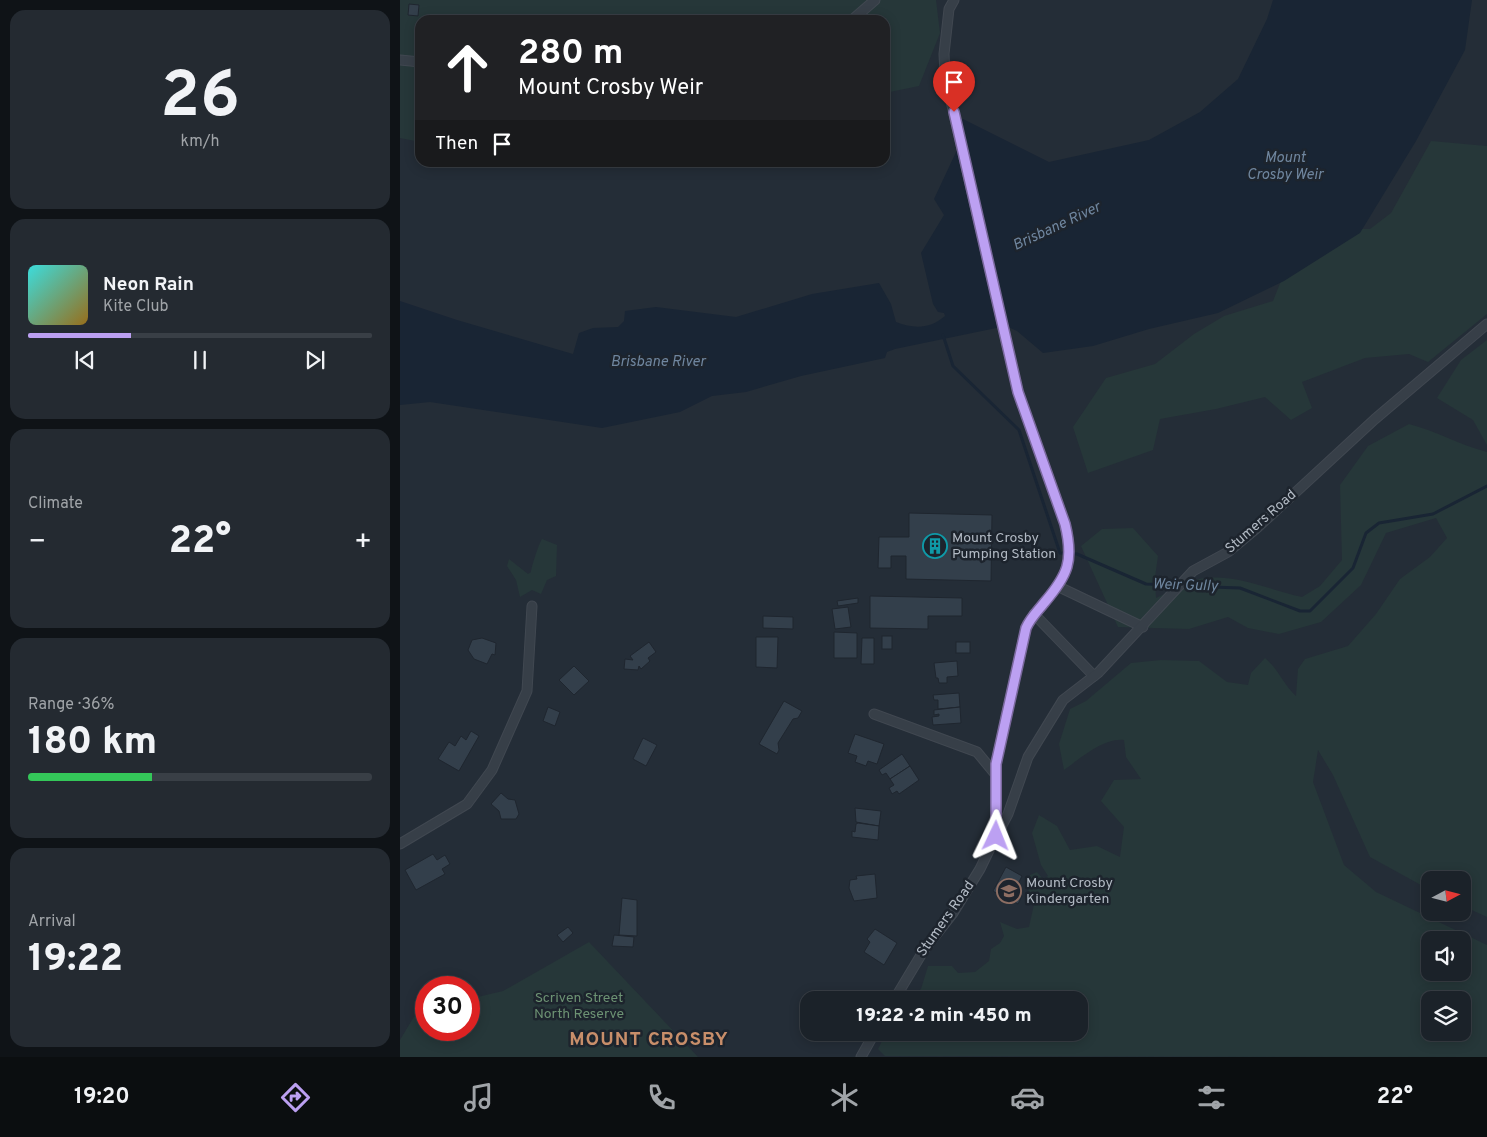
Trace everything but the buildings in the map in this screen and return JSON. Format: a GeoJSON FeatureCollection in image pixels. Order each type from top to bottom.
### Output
{"type":"FeatureCollection","features":[{"type":"Feature","properties":{"kind":"street"},"geometry":{"type":"LineString","coordinates":[[858,15],[875,0]]}},
{"type":"Feature","properties":{"kind":"street"},"geometry":{"type":"LineString","coordinates":[[947,4],[954,0]]}},
{"type":"Feature","properties":{"kind":"street","name":"Stumers Road"},"geometry":{"type":"LineString","coordinates":[[947,4],[944,54],[945,75],[1018,392],[1065,524],[1070,546],[1070,561],[1066,574],[1034,614],[1026,628],[996,764],[996,836]]}},
{"type":"Feature","properties":{"kind":"street"},"geometry":{"type":"LineString","coordinates":[[400,60],[415,62]]}},
{"type":"Feature","properties":{"kind":"street","name":"Stumers Road"},"geometry":{"type":"LineString","coordinates":[[899,991],[924,950],[953,913],[980,869],[1008,814],[1028,757],[1063,700],[1094,676],[1143,627],[1193,571],[1228,552],[1258,527],[1374,419],[1487,324]]}},
{"type":"Feature","properties":{"kind":"street"},"geometry":{"type":"LineString","coordinates":[[1057,586],[1143,627]]}},
{"type":"Feature","properties":{"kind":"street"},"geometry":{"type":"LineString","coordinates":[[400,844],[467,804],[492,770],[527,692],[532,606]]}},
{"type":"Feature","properties":{"kind":"street"},"geometry":{"type":"LineString","coordinates":[[1034,614],[1094,676]]}},
{"type":"Feature","properties":{"kind":"street"},"geometry":{"type":"LineString","coordinates":[[874,714],[977,752],[996,775]]}},
{"type":"Feature","properties":{"kind":"street"},"geometry":{"type":"LineString","coordinates":[[861,1057],[870,1041]]}},
{"type":"Feature","properties":{"kind":"green space"},"geometry":{"type":"Polygon","coordinates":[[[400,0],[936,0],[940,33],[919,86],[890,92],[890,15],[415,15],[415,141],[400,138],[400,0]]]}},
{"type":"Feature","properties":{"kind":"green space"},"geometry":{"type":"Polygon","coordinates":[[[1431,141],[1487,146],[1487,314],[1428,362],[1409,354],[1365,358],[1302,382],[1312,408],[1291,420],[1265,397],[1216,409],[1160,419],[1153,450],[1088,473],[1073,427],[1106,378],[1155,364],[1194,334],[1224,316],[1273,301],[1288,263],[1337,229],[1370,229],[1391,213],[1431,141]]]}},
{"type":"Feature","properties":{"kind":"green space"},"geometry":{"type":"Polygon","coordinates":[[[1487,340],[1487,445],[1473,420],[1437,398],[1461,360],[1487,340]]]}},
{"type":"Feature","properties":{"kind":"green space"},"geometry":{"type":"Polygon","coordinates":[[[1409,424],[1487,452],[1487,917],[1471,910],[1471,871],[1421,871],[1421,885],[1370,857],[1333,775],[1318,750],[1313,782],[1344,865],[1376,892],[1421,913],[1421,921],[1437,921],[1458,931],[1421,931],[1421,981],[1471,981],[1471,937],[1487,945],[1487,1057],[885,1056],[878,1049],[882,1041],[1088,1041],[1088,991],[918,991],[921,989],[928,966],[952,966],[958,973],[975,972],[989,961],[991,949],[1000,943],[1004,936],[1000,922],[1017,929],[1029,927],[1035,900],[1028,890],[1030,875],[1037,872],[1043,879],[1048,876],[1041,865],[1032,833],[1039,815],[1057,826],[1070,850],[1097,846],[1120,857],[1124,827],[1101,801],[1114,780],[1141,779],[1126,757],[1124,740],[1116,740],[1100,745],[1064,770],[1059,744],[1070,709],[1086,701],[1131,663],[1161,660],[1199,661],[1227,682],[1248,685],[1251,673],[1265,658],[1296,696],[1298,669],[1305,659],[1348,646],[1376,614],[1400,579],[1430,557],[1447,538],[1436,518],[1386,533],[1361,585],[1321,622],[1279,634],[1248,628],[1228,617],[1189,629],[1118,627],[1081,546],[1102,529],[1133,528],[1158,556],[1155,577],[1156,598],[1188,582],[1212,577],[1238,580],[1302,597],[1320,586],[1342,560],[1340,485],[1368,446],[1409,424]]]}},
{"type":"Feature","properties":{"kind":"green space"},"geometry":{"type":"Polygon","coordinates":[[[542,539],[557,545],[556,576],[547,580],[541,594],[532,590],[520,597],[516,580],[507,566],[509,559],[528,574],[531,572],[535,555],[542,539]]]}},
{"type":"Feature","properties":{"kind":"green space","name":"Scriven Street North Reserve"},"geometry":{"type":"Polygon","coordinates":[[[589,942],[698,1057],[400,1057],[400,1040],[415,1015],[415,1041],[480,1041],[480,996],[503,991],[589,942]]]}},
{"type":"Feature","properties":{"kind":"water","name":"Mount Crosby Weir"},"geometry":{"type":"Polygon","coordinates":[[[1273,0],[1472,0],[1465,50],[1416,141],[1360,233],[1284,281],[1218,313],[1149,329],[1093,346],[1043,353],[1017,331],[1006,326],[895,349],[887,352],[885,358],[801,376],[746,392],[712,396],[680,412],[602,428],[430,402],[400,405],[400,301],[573,354],[579,333],[593,328],[618,327],[624,321],[625,311],[656,307],[736,317],[812,294],[879,283],[891,304],[896,322],[915,327],[934,323],[945,316],[944,313],[938,312],[933,304],[921,253],[944,215],[934,199],[957,150],[959,122],[963,119],[1049,162],[1149,140],[1200,112],[1238,79],[1267,19],[1273,0]]]}},
{"type":"Feature","properties":{"kind":"waterway","name":"Weir Gully"},"geometry":{"type":"LineString","coordinates":[[943,335],[953,366],[1019,430],[1060,553],[1077,554],[1146,584],[1176,585]]}},
{"type":"Feature","properties":{"kind":"waterway","name":"Weir Gully"},"geometry":{"type":"LineString","coordinates":[[1183,586],[1240,588],[1300,611],[1310,611],[1353,568],[1366,533],[1379,523],[1433,514],[1487,486]]}},
{"type":"Feature","properties":{"kind":"place","name":"Mount Crosby Pumping Station"},"geometry":{"type":"Point","coordinates":[935,546]}},
{"type":"Feature","properties":{"kind":"place","name":"Mount Crosby Kindergarten"},"geometry":{"type":"Point","coordinates":[1009,891]}},
{"type":"Feature","properties":{"kind":"district","name":"MOUNT CROSBY"},"geometry":{"type":"Point","coordinates":[649,1040]}},
{"type":"Feature","properties":{"kind":"route"},"geometry":{"type":"LineString","coordinates":[[954,112],[1018,392],[1065,524],[1070,546],[1070,561],[1066,574],[1044,603],[1031,616],[1026,628],[996,764],[996,836]]}},
{"type":"Feature","properties":{"kind":"water label","name":"Brisbane River"},"geometry":{"type":"Point","coordinates":[1057,227]}},
{"type":"Feature","properties":{"kind":"water label","name":"Brisbane River"},"geometry":{"type":"Point","coordinates":[658,362]}}]}
